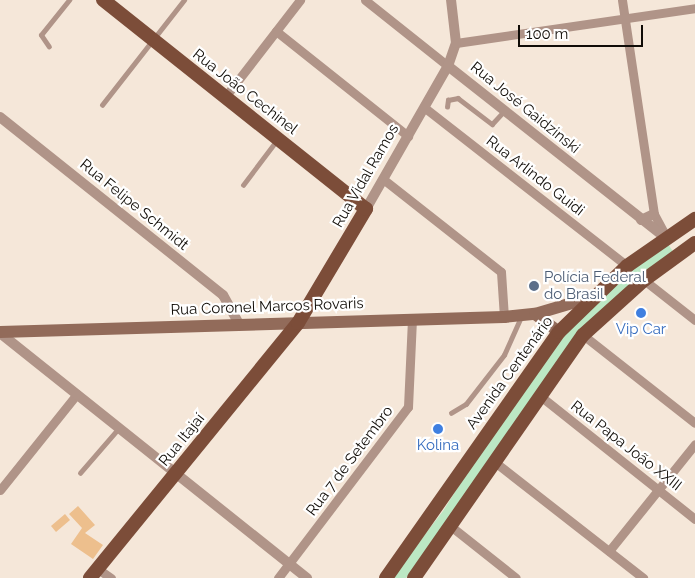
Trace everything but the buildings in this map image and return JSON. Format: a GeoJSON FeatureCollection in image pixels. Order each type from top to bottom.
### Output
{"type":"FeatureCollection","features":[{"type":"Feature","properties":{"kind":"main road","name":"Rua João Cechinel"},"geometry":{"type":"LineString","coordinates":[[109,2],[153,40],[366,208]]}},
{"type":"Feature","properties":{"kind":"main road","name":"Rua Vidal Ramos"},"geometry":{"type":"LineString","coordinates":[[298,323],[366,208]]}},
{"type":"Feature","properties":{"kind":"main road","name":"Avenida Centenário"},"geometry":{"type":"LineString","coordinates":[[386,578],[559,332],[592,297],[628,266],[695,219]]}},
{"type":"Feature","properties":{"kind":"main road"},"geometry":{"type":"LineString","coordinates":[[666,238],[683,251]]}},
{"type":"Feature","properties":{"kind":"main road"},"geometry":{"type":"LineString","coordinates":[[414,578],[453,528],[539,396],[583,335],[644,280],[695,243]]}},
{"type":"Feature","properties":{"kind":"main road","name":"Rua Coronel Marcos Rovaris"},"geometry":{"type":"LineString","coordinates":[[0,332],[521,316],[535,314],[592,297]]}},
{"type":"Feature","properties":{"kind":"main road"},"geometry":{"type":"LineString","coordinates":[[535,314],[559,332]]}},
{"type":"Feature","properties":{"kind":"main road","name":"Rua Itajaí"},"geometry":{"type":"LineString","coordinates":[[94,573],[298,323]]}},
{"type":"Feature","properties":{"kind":"street"},"geometry":{"type":"LineString","coordinates":[[225,97],[300,0]]}},
{"type":"Feature","properties":{"kind":"street","name":"Rua José Gaidzinski"},"geometry":{"type":"LineString","coordinates":[[365,0],[666,238]]}},
{"type":"Feature","properties":{"kind":"street"},"geometry":{"type":"LineString","coordinates":[[451,0],[456,43],[695,8]]}},
{"type":"Feature","properties":{"kind":"street"},"geometry":{"type":"LineString","coordinates":[[622,0],[654,214],[666,238]]}},
{"type":"Feature","properties":{"kind":"street"},"geometry":{"type":"LineString","coordinates":[[276,31],[408,136]]}},
{"type":"Feature","properties":{"kind":"street","name":"Rua Vidal Ramos"},"geometry":{"type":"LineString","coordinates":[[366,208],[448,66],[456,43]]}},
{"type":"Feature","properties":{"kind":"street","name":"Rua Arlindo Guidi"},"geometry":{"type":"LineString","coordinates":[[425,108],[628,266]]}},
{"type":"Feature","properties":{"kind":"street","name":"Rua Felipe Schmidt"},"geometry":{"type":"LineString","coordinates":[[0,117],[223,295],[239,324]]}},
{"type":"Feature","properties":{"kind":"street"},"geometry":{"type":"LineString","coordinates":[[383,179],[502,272],[504,317]]}},
{"type":"Feature","properties":{"kind":"street"},"geometry":{"type":"LineString","coordinates":[[641,220],[654,214]]}},
{"type":"Feature","properties":{"kind":"street"},"geometry":{"type":"LineString","coordinates":[[644,280],[695,320]]}},
{"type":"Feature","properties":{"kind":"street","name":"Rua 7 de Setembro"},"geometry":{"type":"LineString","coordinates":[[278,578],[408,407],[412,319]]}},
{"type":"Feature","properties":{"kind":"street"},"geometry":{"type":"LineString","coordinates":[[0,332],[307,578]]}},
{"type":"Feature","properties":{"kind":"street"},"geometry":{"type":"LineString","coordinates":[[583,335],[695,423]]}},
{"type":"Feature","properties":{"kind":"street"},"geometry":{"type":"LineString","coordinates":[[0,490],[77,394]]}},
{"type":"Feature","properties":{"kind":"street","name":"Rua Papa João XXIII"},"geometry":{"type":"LineString","coordinates":[[539,396],[695,519]]}},
{"type":"Feature","properties":{"kind":"street"},"geometry":{"type":"LineString","coordinates":[[609,551],[695,444]]}},
{"type":"Feature","properties":{"kind":"street"},"geometry":{"type":"LineString","coordinates":[[496,463],[643,578]]}},
{"type":"Feature","properties":{"kind":"street"},"geometry":{"type":"LineString","coordinates":[[453,528],[516,578]]}},
{"type":"Feature","properties":{"kind":"street"},"geometry":{"type":"LineString","coordinates":[[94,573],[111,578]]}},
{"type":"Feature","properties":{"kind":"lane"},"geometry":{"type":"LineString","coordinates":[[49,47],[40,35],[69,0]]}},
{"type":"Feature","properties":{"kind":"lane"},"geometry":{"type":"LineString","coordinates":[[102,105],[184,0]]}},
{"type":"Feature","properties":{"kind":"lane"},"geometry":{"type":"LineString","coordinates":[[447,107],[448,100],[458,98],[492,124],[504,111]]}},
{"type":"Feature","properties":{"kind":"lane"},"geometry":{"type":"LineString","coordinates":[[243,185],[278,139]]}},
{"type":"Feature","properties":{"kind":"lane"},"geometry":{"type":"LineString","coordinates":[[451,413],[466,404],[504,355],[521,316]]}},
{"type":"Feature","properties":{"kind":"lane"},"geometry":{"type":"LineString","coordinates":[[80,473],[120,428]]}},
{"type":"Feature","properties":{"kind":"green space"},"geometry":{"type":"Polygon","coordinates":[[[666,241],[674,253],[562,354],[419,564],[406,578],[391,578],[443,511],[506,411],[590,303],[666,241]]]}},
{"type":"Feature","properties":{"kind":"place","name":"Polícia Federal do Brasil"},"geometry":{"type":"Point","coordinates":[534,286]}},
{"type":"Feature","properties":{"kind":"place","name":"Vip Car"},"geometry":{"type":"Point","coordinates":[641,313]}},
{"type":"Feature","properties":{"kind":"place","name":"Kolina"},"geometry":{"type":"Point","coordinates":[438,429]}}]}
